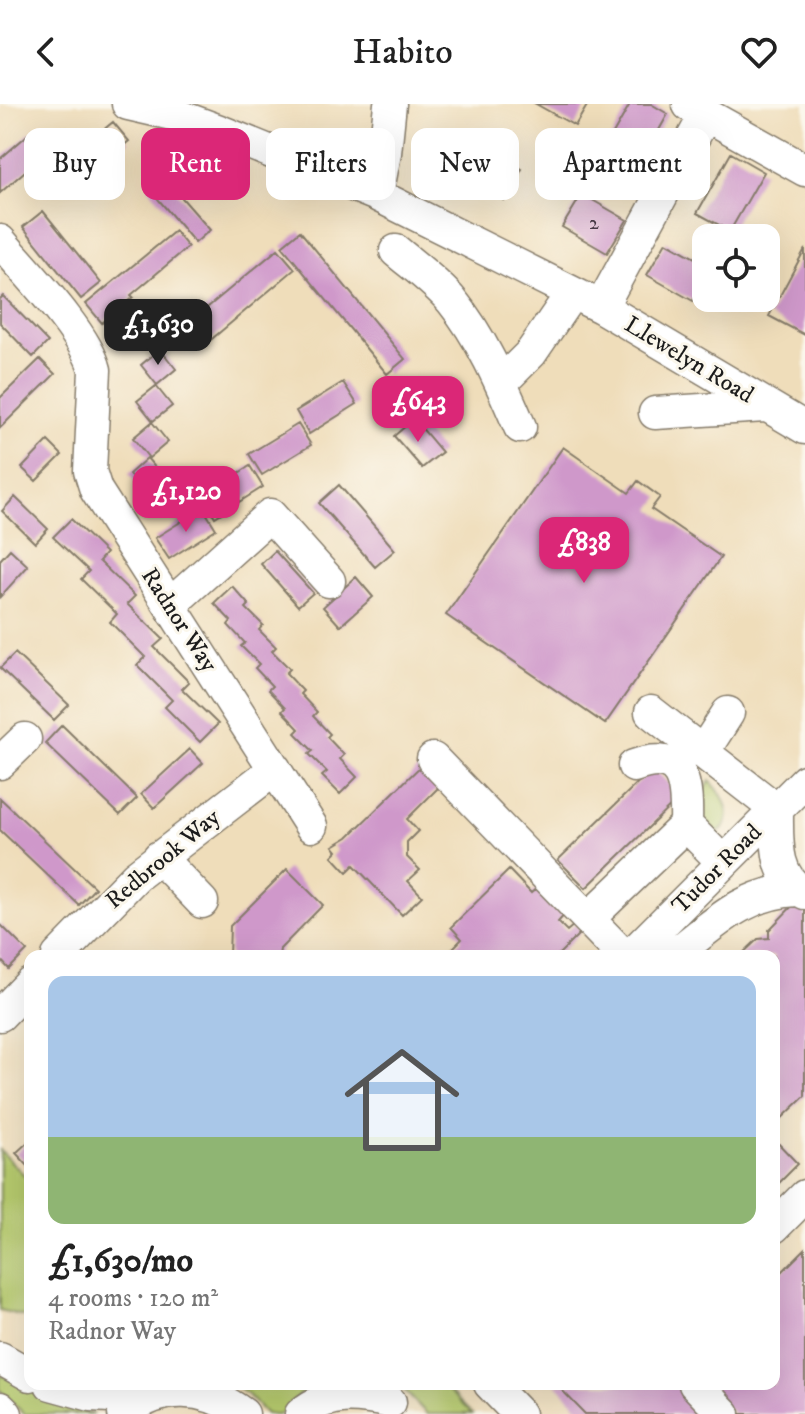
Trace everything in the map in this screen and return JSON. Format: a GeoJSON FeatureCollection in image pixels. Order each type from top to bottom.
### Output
{"type":"FeatureCollection","features":[{"type":"Feature","properties":{"kind":"street","name":"Llewelyn Road"},"geometry":{"type":"LineString","coordinates":[[128,104],[176,115],[266,150]]}},
{"type":"Feature","properties":{"kind":"street"},"geometry":{"type":"LineString","coordinates":[[388,128],[390,104]]}},
{"type":"Feature","properties":{"kind":"street"},"geometry":{"type":"LineString","coordinates":[[601,307],[697,109],[805,170]]}},
{"type":"Feature","properties":{"kind":"street","name":"Llewelyn Road"},"geometry":{"type":"LineString","coordinates":[[387,200],[601,307],[805,428]]}},
{"type":"Feature","properties":{"kind":"street","name":"Radnor Way"},"geometry":{"type":"LineString","coordinates":[[0,241],[79,336],[92,359],[95,370],[91,480],[311,826]]}},
{"type":"Feature","properties":{"kind":"street"},"geometry":{"type":"LineString","coordinates":[[396,251],[452,301],[484,350],[520,427]]}},
{"type":"Feature","properties":{"kind":"street"},"geometry":{"type":"LineString","coordinates":[[501,383],[531,353],[572,293]]}},
{"type":"Feature","properties":{"kind":"street"},"geometry":{"type":"LineString","coordinates":[[655,413],[765,406]]}},
{"type":"Feature","properties":{"kind":"street"},"geometry":{"type":"LineString","coordinates":[[170,605],[270,515],[329,581]]}},
{"type":"Feature","properties":{"kind":"street"},"geometry":{"type":"LineString","coordinates":[[651,712],[777,810],[777,849],[785,876],[802,891]]}},
{"type":"Feature","properties":{"kind":"street"},"geometry":{"type":"LineString","coordinates":[[703,752],[728,713]]}},
{"type":"Feature","properties":{"kind":"street"},"geometry":{"type":"LineString","coordinates":[[0,763],[25,739]]}},
{"type":"Feature","properties":{"kind":"street"},"geometry":{"type":"LineString","coordinates":[[433,759],[621,950]]}},
{"type":"Feature","properties":{"kind":"street"},"geometry":{"type":"LineString","coordinates":[[588,919],[686,825],[687,790],[681,775],[657,760],[634,766]]}},
{"type":"Feature","properties":{"kind":"street","name":"Redbrook Way"},"geometry":{"type":"LineString","coordinates":[[64,950],[136,876],[275,769]]}},
{"type":"Feature","properties":{"kind":"street","name":"Tudor Road"},"geometry":{"type":"LineString","coordinates":[[633,950],[805,781]]}},
{"type":"Feature","properties":{"kind":"street"},"geometry":{"type":"LineString","coordinates":[[686,825],[723,862]]}},
{"type":"Feature","properties":{"kind":"street"},"geometry":{"type":"LineString","coordinates":[[159,857],[202,902]]}},
{"type":"Feature","properties":{"kind":"street"},"geometry":{"type":"LineString","coordinates":[[681,950],[729,912],[757,896],[778,891],[802,891]]}},
{"type":"Feature","properties":{"kind":"street"},"geometry":{"type":"LineString","coordinates":[[1,1012],[24,990]]}},
{"type":"Feature","properties":{"kind":"street"},"geometry":{"type":"LineString","coordinates":[[780,1222],[803,1203]]}},
{"type":"Feature","properties":{"kind":"street"},"geometry":{"type":"LineString","coordinates":[[0,1358],[24,1372]]}},
{"type":"Feature","properties":{"kind":"street"},"geometry":{"type":"LineString","coordinates":[[73,1390],[91,1395],[154,1397],[188,1391],[209,1394],[243,1414]]}},
{"type":"Feature","properties":{"kind":"street"},"geometry":{"type":"LineString","coordinates":[[496,1390],[519,1414]]}},
{"type":"Feature","properties":{"kind":"street"},"geometry":{"type":"LineString","coordinates":[[701,1390],[724,1414]]}},
{"type":"Feature","properties":{"kind":"street"},"geometry":{"type":"LineString","coordinates":[[301,1414],[322,1400],[339,1396],[390,1400]]}},
{"type":"Feature","properties":{"kind":"street"},"geometry":{"type":"LineString","coordinates":[[0,1408],[6,1414]]}},
{"type":"Feature","properties":{"kind":"green space"},"geometry":{"type":"Polygon","coordinates":[[[710,781],[724,800],[728,814],[727,821],[717,834],[702,820],[701,797],[710,781]]]}},
{"type":"Feature","properties":{"kind":"green space"},"geometry":{"type":"Polygon","coordinates":[[[0,1150],[24,1175],[24,1316],[0,1310],[0,1150]]]}},
{"type":"Feature","properties":{"kind":"green space"},"geometry":{"type":"Polygon","coordinates":[[[0,1374],[24,1387],[24,1390],[94,1414],[24,1414],[0,1390],[0,1374]]]}},
{"type":"Feature","properties":{"kind":"green space"},"geometry":{"type":"Polygon","coordinates":[[[241,1390],[307,1390],[280,1414],[266,1414],[241,1390]]]}},
{"type":"Feature","properties":{"kind":"green space"},"geometry":{"type":"Polygon","coordinates":[[[404,1390],[448,1390],[472,1414],[427,1414],[404,1390]]]}},
{"type":"Feature","properties":{"kind":"building"},"geometry":{"type":"Polygon","coordinates":[[[536,104],[588,104],[575,126],[536,104]]]}},
{"type":"Feature","properties":{"kind":"building"},"geometry":{"type":"Polygon","coordinates":[[[630,104],[651,104],[668,114],[660,128],[616,128],[630,104]]]}},
{"type":"Feature","properties":{"kind":"building"},"geometry":{"type":"Polygon","coordinates":[[[24,138],[24,172],[0,193],[0,159],[24,138]]]}},
{"type":"Feature","properties":{"kind":"building"},"geometry":{"type":"Polygon","coordinates":[[[731,153],[764,172],[734,224],[717,224],[697,213],[704,200],[710,200],[710,190],[731,153]]]}},
{"type":"Feature","properties":{"kind":"building"},"geometry":{"type":"Polygon","coordinates":[[[159,200],[184,200],[210,230],[195,243],[159,200]]]}},
{"type":"Feature","properties":{"kind":"building"},"geometry":{"type":"Polygon","coordinates":[[[578,200],[592,200],[627,220],[607,253],[562,227],[578,200]]]}},
{"type":"Feature","properties":{"kind":"building"},"geometry":{"type":"Polygon","coordinates":[[[43,211],[101,283],[81,299],[23,227],[43,211]]]}},
{"type":"Feature","properties":{"kind":"building"},"geometry":{"type":"Polygon","coordinates":[[[175,231],[188,247],[102,323],[86,304],[175,231]]]}},
{"type":"Feature","properties":{"kind":"building"},"geometry":{"type":"Polygon","coordinates":[[[300,231],[405,359],[387,374],[282,246],[300,231]]]}},
{"type":"Feature","properties":{"kind":"building"},"geometry":{"type":"Polygon","coordinates":[[[666,242],[692,256],[692,300],[647,275],[666,242]]]}},
{"type":"Feature","properties":{"kind":"building"},"geometry":{"type":"Polygon","coordinates":[[[278,249],[295,269],[207,343],[190,322],[278,249]]]}},
{"type":"Feature","properties":{"kind":"building"},"geometry":{"type":"Polygon","coordinates":[[[805,249],[805,335],[769,316],[771,312],[780,312],[780,296],[805,249]]]}},
{"type":"Feature","properties":{"kind":"building"},"geometry":{"type":"Polygon","coordinates":[[[3,296],[48,342],[33,357],[0,323],[0,299],[3,296]]]}},
{"type":"Feature","properties":{"kind":"building"},"geometry":{"type":"Polygon","coordinates":[[[160,349],[176,369],[157,385],[141,365],[160,349]]]}},
{"type":"Feature","properties":{"kind":"building"},"geometry":{"type":"Polygon","coordinates":[[[40,359],[55,374],[0,428],[0,398],[40,359]]]}},
{"type":"Feature","properties":{"kind":"building"},"geometry":{"type":"Polygon","coordinates":[[[343,382],[357,404],[309,434],[296,411],[343,382]]]}},
{"type":"Feature","properties":{"kind":"building"},"geometry":{"type":"Polygon","coordinates":[[[156,386],[172,406],[153,421],[137,401],[156,386]]]}},
{"type":"Feature","properties":{"kind":"building"},"geometry":{"type":"Polygon","coordinates":[[[414,419],[442,452],[422,468],[394,436],[414,419]]]}},
{"type":"Feature","properties":{"kind":"building"},"geometry":{"type":"Polygon","coordinates":[[[152,422],[168,442],[149,458],[133,438],[152,422]]]}},
{"type":"Feature","properties":{"kind":"building"},"geometry":{"type":"Polygon","coordinates":[[[298,424],[311,445],[262,475],[249,454],[298,424]]]}},
{"type":"Feature","properties":{"kind":"building"},"geometry":{"type":"Polygon","coordinates":[[[48,441],[62,455],[36,481],[22,468],[48,441]]]}},
{"type":"Feature","properties":{"kind":"building"},"geometry":{"type":"Polygon","coordinates":[[[563,447],[629,493],[638,481],[660,497],[651,509],[721,557],[605,724],[446,615],[563,447]]]}},
{"type":"Feature","properties":{"kind":"building"},"geometry":{"type":"Polygon","coordinates":[[[147,458],[164,478],[145,494],[129,474],[147,458]]]}},
{"type":"Feature","properties":{"kind":"building"},"geometry":{"type":"Polygon","coordinates":[[[250,466],[263,487],[215,517],[202,496],[250,466]]]}},
{"type":"Feature","properties":{"kind":"building"},"geometry":{"type":"Polygon","coordinates":[[[339,485],[395,550],[375,567],[319,503],[339,485]]]}},
{"type":"Feature","properties":{"kind":"building"},"geometry":{"type":"Polygon","coordinates":[[[15,497],[48,529],[35,543],[2,511],[15,497]]]}},
{"type":"Feature","properties":{"kind":"building"},"geometry":{"type":"Polygon","coordinates":[[[203,508],[216,529],[169,559],[155,538],[203,508]]]}},
{"type":"Feature","properties":{"kind":"building"},"geometry":{"type":"Polygon","coordinates":[[[71,519],[106,553],[99,561],[135,596],[127,604],[163,639],[154,647],[189,682],[182,689],[218,724],[200,742],[165,707],[172,700],[137,665],[145,657],[110,622],[117,614],[81,579],[89,571],[53,537],[71,519]]]}},
{"type":"Feature","properties":{"kind":"building"},"geometry":{"type":"Polygon","coordinates":[[[10,549],[28,566],[0,597],[0,560],[10,549]]]}},
{"type":"Feature","properties":{"kind":"building"},"geometry":{"type":"Polygon","coordinates":[[[275,551],[313,593],[298,606],[261,564],[275,551]]]}},
{"type":"Feature","properties":{"kind":"building"},"geometry":{"type":"Polygon","coordinates":[[[356,577],[373,597],[340,626],[323,607],[356,577]]]}},
{"type":"Feature","properties":{"kind":"building"},"geometry":{"type":"Polygon","coordinates":[[[232,586],[249,605],[246,608],[263,625],[259,630],[276,647],[272,651],[290,669],[286,673],[317,712],[313,716],[330,734],[327,737],[344,755],[340,759],[357,777],[340,794],[322,776],[327,772],[309,754],[313,751],[295,733],[299,729],[268,690],[272,686],[255,668],[259,664],[241,646],[245,643],[228,625],[231,621],[214,603],[232,586]]]}},
{"type":"Feature","properties":{"kind":"building"},"geometry":{"type":"Polygon","coordinates":[[[15,653],[69,705],[54,720],[0,668],[15,653]]]}},
{"type":"Feature","properties":{"kind":"building"},"geometry":{"type":"Polygon","coordinates":[[[62,725],[137,798],[120,815],[45,743],[62,725]]]}},
{"type":"Feature","properties":{"kind":"building"},"geometry":{"type":"Polygon","coordinates":[[[190,749],[203,763],[154,808],[141,794],[190,749]]]}},
{"type":"Feature","properties":{"kind":"building"},"geometry":{"type":"Polygon","coordinates":[[[427,760],[446,780],[407,819],[418,831],[407,842],[407,857],[420,870],[408,881],[422,896],[402,915],[354,865],[347,872],[332,856],[337,851],[333,846],[348,837],[427,760]]]}},
{"type":"Feature","properties":{"kind":"building"},"geometry":{"type":"Polygon","coordinates":[[[653,768],[681,796],[586,888],[558,860],[653,768]]]}},
{"type":"Feature","properties":{"kind":"building"},"geometry":{"type":"Polygon","coordinates":[[[0,798],[95,888],[79,905],[0,830],[0,798]]]}},
{"type":"Feature","properties":{"kind":"building"},"geometry":{"type":"Polygon","coordinates":[[[287,869],[323,905],[280,950],[229,950],[230,926],[287,869]]]}},
{"type":"Feature","properties":{"kind":"building"},"geometry":{"type":"Polygon","coordinates":[[[509,870],[531,893],[539,886],[566,913],[558,922],[567,931],[575,924],[582,931],[563,950],[451,950],[462,939],[451,927],[509,870]]]}},
{"type":"Feature","properties":{"kind":"building"},"geometry":{"type":"Polygon","coordinates":[[[800,898],[805,898],[805,1096],[780,1120],[780,950],[746,950],[758,939],[769,938],[769,930],[800,898]]]}},
{"type":"Feature","properties":{"kind":"building"},"geometry":{"type":"Polygon","coordinates":[[[0,924],[26,950],[9,969],[0,959],[0,924]]]}},
{"type":"Feature","properties":{"kind":"building"},"geometry":{"type":"Polygon","coordinates":[[[780,1145],[798,1164],[780,1182],[780,1145]]]}},
{"type":"Feature","properties":{"kind":"building"},"geometry":{"type":"Polygon","coordinates":[[[24,1146],[24,1162],[16,1153],[24,1146]]]}},
{"type":"Feature","properties":{"kind":"building"},"geometry":{"type":"Polygon","coordinates":[[[805,1249],[805,1414],[734,1414],[710,1390],[780,1390],[780,1274],[805,1249]]]}},
{"type":"Feature","properties":{"kind":"building"},"geometry":{"type":"Polygon","coordinates":[[[562,1390],[692,1390],[715,1414],[585,1414],[562,1390]]]}}]}
